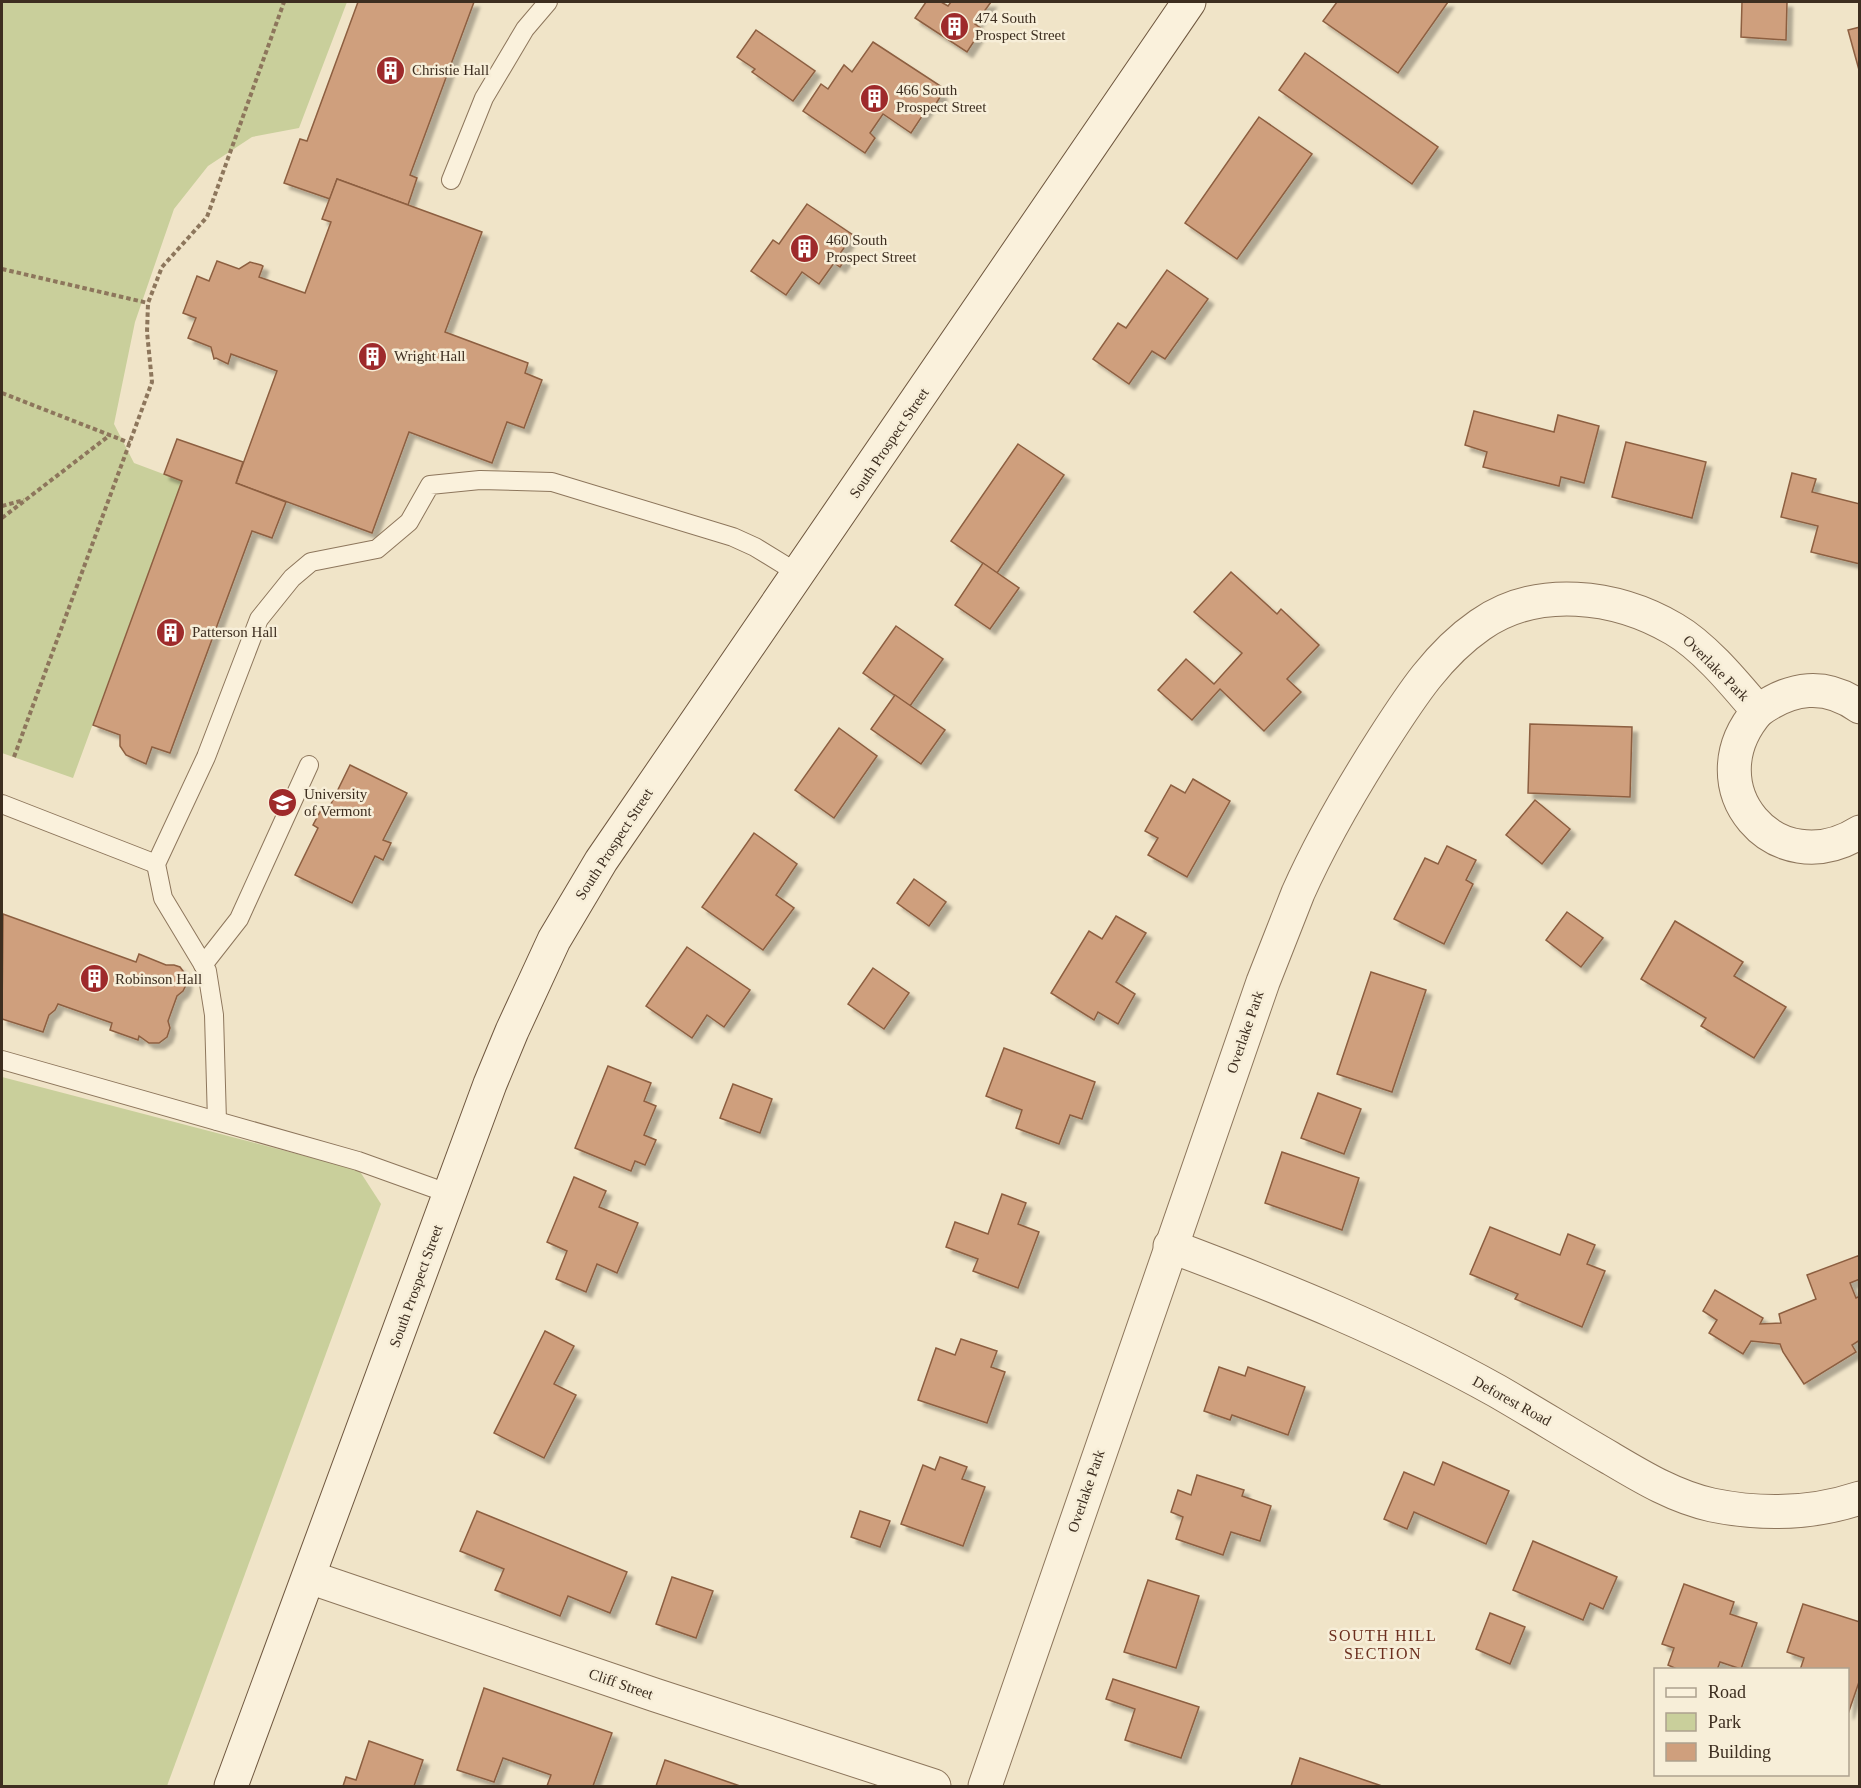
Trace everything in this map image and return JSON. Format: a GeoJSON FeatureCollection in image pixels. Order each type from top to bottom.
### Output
{"type":"FeatureCollection","features":[{"type":"Feature","properties":{"kind":"street","name":"South Prospect Street"},"geometry":{"type":"LineString","coordinates":[[231,1786],[512,1031],[554,940],[601,861],[1189,2]]}},
{"type":"Feature","properties":{"kind":"street","name":"Overlake Park"},"geometry":{"type":"LineString","coordinates":[[985,1786],[1263,982],[1299,892],[1325,838],[1388,732],[1425,677],[1457,643],[1481,624],[1509,609],[1538,601],[1567,598],[1600,601],[1652,618],[1675,629],[1720,669],[1758,711]]}},
{"type":"Feature","properties":{"kind":"street","name":"Overlake Park"},"geometry":{"type":"LineString","coordinates":[[1860,707],[1836,693],[1819,690],[1786,694],[1758,711],[1747,724],[1734,756],[1733,774],[1743,807],[1753,822],[1782,842],[1799,847],[1816,848],[1834,845],[1860,832]]}},
{"type":"Feature","properties":{"kind":"street","name":"Deforest Road"},"geometry":{"type":"LineString","coordinates":[[1170,1246],[1368,1326],[1495,1390],[1649,1481],[1691,1499],[1713,1505],[1784,1513],[1821,1509],[1860,1498]]}},
{"type":"Feature","properties":{"kind":"street","name":"Cliff Street"},"geometry":{"type":"LineString","coordinates":[[309,1577],[655,1695],[934,1786]]}},
{"type":"Feature","properties":{"kind":"lane"},"geometry":{"type":"LineString","coordinates":[[451,180],[484,98],[525,29],[548,2]]}},
{"type":"Feature","properties":{"kind":"lane"},"geometry":{"type":"LineString","coordinates":[[217,1121],[214,1015],[207,971],[163,898],[156,864],[206,757],[259,619],[292,578],[312,562],[377,549],[409,522],[430,485],[480,480],[552,482],[733,537],[755,547],[799,574]]}},
{"type":"Feature","properties":{"kind":"lane"},"geometry":{"type":"LineString","coordinates":[[203,965],[239,919],[309,765]]}},
{"type":"Feature","properties":{"kind":"lane"},"geometry":{"type":"LineString","coordinates":[[2,804],[156,864]]}},
{"type":"Feature","properties":{"kind":"lane"},"geometry":{"type":"LineString","coordinates":[[2,1060],[358,1161],[450,1194]]}},
{"type":"Feature","properties":{"kind":"path"},"geometry":{"type":"LineString","coordinates":[[14,757],[152,381],[147,332],[148,303],[162,267],[207,217],[284,2]]}},
{"type":"Feature","properties":{"kind":"path"},"geometry":{"type":"LineString","coordinates":[[2,269],[148,303]]}},
{"type":"Feature","properties":{"kind":"path"},"geometry":{"type":"LineString","coordinates":[[2,393],[130,443]]}},
{"type":"Feature","properties":{"kind":"path"},"geometry":{"type":"LineString","coordinates":[[2,518],[110,435]]}},
{"type":"Feature","properties":{"kind":"path"},"geometry":{"type":"LineString","coordinates":[[2,506],[28,498]]}},
{"type":"Feature","properties":{"kind":"green space"},"geometry":{"type":"Polygon","coordinates":[[[2,2],[347,2],[299,128],[252,137],[208,166],[174,209],[135,322],[114,424],[134,463],[182,481],[73,778],[2,753],[2,2]]]}},
{"type":"Feature","properties":{"kind":"green space"},"geometry":{"type":"Polygon","coordinates":[[[2,1077],[359,1170],[381,1204],[167,1786],[2,1786],[2,1077]]]}},
{"type":"Feature","properties":{"kind":"building","name":"Christie Hall"},"geometry":{"type":"Polygon","coordinates":[[[358,2],[474,2],[410,175],[417,178],[408,205],[337,179],[330,199],[284,183],[300,139],[307,141],[358,2]]]}},
{"type":"Feature","properties":{"kind":"building","name":"474 South Prospect Street"},"geometry":{"type":"Polygon","coordinates":[[[926,2],[941,2],[948,6],[951,2],[991,2],[975,24],[982,29],[967,52],[915,18],[926,2]]]}},
{"type":"Feature","properties":{"kind":"building"},"geometry":{"type":"Polygon","coordinates":[[[1337,2],[1448,2],[1398,73],[1323,21],[1337,2]]]}},
{"type":"Feature","properties":{"kind":"building"},"geometry":{"type":"Polygon","coordinates":[[[1742,2],[1787,2],[1786,40],[1741,37],[1742,2]]]}},
{"type":"Feature","properties":{"kind":"building"},"geometry":{"type":"Polygon","coordinates":[[[1860,27],[1860,70],[1859,70],[1848,30],[1860,27]]]}},
{"type":"Feature","properties":{"kind":"building"},"geometry":{"type":"Polygon","coordinates":[[[756,30],[815,71],[793,101],[752,72],[755,69],[737,57],[756,30]]]}},
{"type":"Feature","properties":{"kind":"building","name":"466 South Prospect Street"},"geometry":{"type":"Polygon","coordinates":[[[873,42],[942,87],[939,92],[942,94],[934,107],[930,104],[911,133],[883,114],[870,133],[875,138],[865,153],[803,111],[821,84],[828,89],[844,65],[852,72],[873,42]]]}},
{"type":"Feature","properties":{"kind":"building"},"geometry":{"type":"Polygon","coordinates":[[[1305,53],[1438,147],[1412,184],[1279,90],[1305,53]]]}},
{"type":"Feature","properties":{"kind":"building"},"geometry":{"type":"Polygon","coordinates":[[[1259,117],[1312,154],[1237,259],[1185,223],[1259,117]]]}},
{"type":"Feature","properties":{"kind":"building","name":"Wright Hall"},"geometry":{"type":"Polygon","coordinates":[[[337,179],[482,232],[445,332],[528,363],[525,373],[542,380],[524,428],[507,422],[492,463],[409,432],[372,533],[236,483],[277,371],[231,354],[228,364],[214,359],[211,347],[188,338],[196,318],[183,313],[197,276],[209,281],[217,261],[239,269],[250,262],[261,265],[263,266],[259,277],[305,293],[331,222],[322,219],[337,179]]]}},
{"type":"Feature","properties":{"kind":"building","name":"460 South Prospect Street"},"geometry":{"type":"Polygon","coordinates":[[[807,204],[853,235],[839,255],[846,259],[840,267],[834,263],[819,284],[802,272],[786,295],[751,271],[773,240],[779,244],[807,204]]]}},
{"type":"Feature","properties":{"kind":"building"},"geometry":{"type":"Polygon","coordinates":[[[1167,270],[1208,299],[1165,359],[1152,351],[1129,384],[1093,359],[1118,323],[1126,328],[1167,270]]]}},
{"type":"Feature","properties":{"kind":"building"},"geometry":{"type":"Polygon","coordinates":[[[1474,411],[1554,432],[1558,415],[1599,426],[1584,483],[1561,477],[1559,486],[1483,467],[1487,452],[1465,445],[1474,411]]]}},
{"type":"Feature","properties":{"kind":"building","name":"Patterson Hall"},"geometry":{"type":"Polygon","coordinates":[[[177,439],[243,462],[236,483],[286,502],[272,538],[252,531],[170,753],[152,747],[146,764],[126,755],[120,746],[120,735],[93,725],[182,481],[164,474],[177,439]]]}},
{"type":"Feature","properties":{"kind":"building"},"geometry":{"type":"Polygon","coordinates":[[[1626,442],[1706,462],[1692,518],[1612,497],[1626,442]]]}},
{"type":"Feature","properties":{"kind":"building"},"geometry":{"type":"Polygon","coordinates":[[[1018,444],[1064,475],[997,573],[951,541],[1018,444]]]}},
{"type":"Feature","properties":{"kind":"building"},"geometry":{"type":"Polygon","coordinates":[[[1792,473],[1816,479],[1812,492],[1860,504],[1860,564],[1811,552],[1818,526],[1781,517],[1792,473]]]}},
{"type":"Feature","properties":{"kind":"building"},"geometry":{"type":"Polygon","coordinates":[[[983,563],[1019,588],[990,629],[955,605],[983,563]]]}},
{"type":"Feature","properties":{"kind":"building"},"geometry":{"type":"Polygon","coordinates":[[[1231,572],[1277,614],[1281,609],[1319,645],[1287,679],[1301,692],[1264,731],[1220,689],[1192,720],[1158,690],[1186,659],[1214,684],[1242,653],[1194,612],[1231,572]]]}},
{"type":"Feature","properties":{"kind":"building"},"geometry":{"type":"Polygon","coordinates":[[[896,626],[943,659],[910,706],[863,673],[896,626]]]}},
{"type":"Feature","properties":{"kind":"building"},"geometry":{"type":"Polygon","coordinates":[[[895,695],[945,730],[921,764],[871,729],[895,695]]]}},
{"type":"Feature","properties":{"kind":"building"},"geometry":{"type":"Polygon","coordinates":[[[1530,724],[1632,727],[1630,797],[1528,793],[1530,724]]]}},
{"type":"Feature","properties":{"kind":"building"},"geometry":{"type":"Polygon","coordinates":[[[839,728],[877,756],[834,818],[795,790],[839,728]]]}},
{"type":"Feature","properties":{"kind":"building"},"geometry":{"type":"Polygon","coordinates":[[[350,765],[407,793],[383,840],[391,843],[383,860],[375,856],[352,903],[295,875],[318,828],[313,825],[321,810],[327,812],[350,765]]]}},
{"type":"Feature","properties":{"kind":"building"},"geometry":{"type":"Polygon","coordinates":[[[1193,779],[1230,801],[1187,877],[1148,855],[1158,838],[1145,831],[1171,785],[1185,793],[1193,779]]]}},
{"type":"Feature","properties":{"kind":"building"},"geometry":{"type":"Polygon","coordinates":[[[1535,800],[1570,829],[1542,864],[1506,835],[1535,800]]]}},
{"type":"Feature","properties":{"kind":"building"},"geometry":{"type":"Polygon","coordinates":[[[754,833],[797,864],[776,895],[794,908],[763,950],[702,907],[754,833]]]}},
{"type":"Feature","properties":{"kind":"building"},"geometry":{"type":"Polygon","coordinates":[[[1447,846],[1476,860],[1466,880],[1473,884],[1444,944],[1394,919],[1425,858],[1438,864],[1447,846]]]}},
{"type":"Feature","properties":{"kind":"building"},"geometry":{"type":"Polygon","coordinates":[[[914,879],[946,902],[929,926],[897,903],[914,879]]]}},
{"type":"Feature","properties":{"kind":"building"},"geometry":{"type":"Polygon","coordinates":[[[1567,912],[1603,938],[1581,967],[1546,940],[1567,912]]]}},
{"type":"Feature","properties":{"kind":"building","name":"Robinson Hall"},"geometry":{"type":"Polygon","coordinates":[[[3,914],[136,962],[139,954],[166,965],[180,967],[186,975],[186,985],[177,996],[168,1021],[170,1028],[167,1037],[159,1043],[149,1043],[139,1036],[138,1040],[110,1030],[112,1023],[58,1004],[49,1015],[43,1032],[2,1019],[3,914]]]}},
{"type":"Feature","properties":{"kind":"building"},"geometry":{"type":"Polygon","coordinates":[[[1116,916],[1146,933],[1116,982],[1135,994],[1118,1024],[1098,1012],[1094,1020],[1051,993],[1089,931],[1102,939],[1116,916]]]}},
{"type":"Feature","properties":{"kind":"building"},"geometry":{"type":"Polygon","coordinates":[[[1675,921],[1743,962],[1734,976],[1786,1007],[1754,1058],[1701,1026],[1706,1018],[1641,979],[1675,921]]]}},
{"type":"Feature","properties":{"kind":"building"},"geometry":{"type":"Polygon","coordinates":[[[687,947],[750,990],[724,1027],[707,1015],[692,1038],[646,1006],[687,947]]]}},
{"type":"Feature","properties":{"kind":"building"},"geometry":{"type":"Polygon","coordinates":[[[873,968],[909,993],[884,1029],[848,1004],[873,968]]]}},
{"type":"Feature","properties":{"kind":"building"},"geometry":{"type":"Polygon","coordinates":[[[1371,972],[1426,990],[1392,1092],[1337,1074],[1371,972]]]}},
{"type":"Feature","properties":{"kind":"building"},"geometry":{"type":"Polygon","coordinates":[[[1004,1048],[1095,1082],[1082,1119],[1070,1115],[1059,1144],[1016,1128],[1022,1110],[986,1096],[1004,1048]]]}},
{"type":"Feature","properties":{"kind":"building"},"geometry":{"type":"Polygon","coordinates":[[[608,1066],[651,1083],[644,1101],[656,1106],[644,1135],[656,1140],[645,1165],[635,1161],[631,1171],[575,1148],[608,1066]]]}},
{"type":"Feature","properties":{"kind":"building"},"geometry":{"type":"Polygon","coordinates":[[[733,1084],[772,1099],[760,1133],[720,1118],[733,1084]]]}},
{"type":"Feature","properties":{"kind":"building"},"geometry":{"type":"Polygon","coordinates":[[[1318,1093],[1361,1109],[1344,1154],[1301,1138],[1318,1093]]]}},
{"type":"Feature","properties":{"kind":"building"},"geometry":{"type":"Polygon","coordinates":[[[1282,1152],[1359,1178],[1342,1230],[1265,1203],[1282,1152]]]}},
{"type":"Feature","properties":{"kind":"building"},"geometry":{"type":"Polygon","coordinates":[[[574,1177],[606,1191],[599,1207],[638,1223],[617,1273],[597,1264],[586,1292],[556,1279],[567,1251],[547,1242],[574,1177]]]}},
{"type":"Feature","properties":{"kind":"building"},"geometry":{"type":"Polygon","coordinates":[[[1002,1194],[1026,1203],[1018,1224],[1039,1232],[1018,1288],[973,1271],[978,1259],[946,1247],[955,1222],[988,1234],[1002,1194]]]}},
{"type":"Feature","properties":{"kind":"building"},"geometry":{"type":"Polygon","coordinates":[[[1490,1227],[1560,1255],[1568,1234],[1595,1245],[1587,1264],[1605,1271],[1582,1327],[1515,1299],[1518,1294],[1470,1274],[1490,1227]]]}},
{"type":"Feature","properties":{"kind":"building"},"geometry":{"type":"Polygon","coordinates":[[[1860,1255],[1860,1279],[1850,1283],[1856,1298],[1860,1296],[1860,1340],[1852,1345],[1856,1352],[1804,1384],[1780,1344],[1751,1341],[1743,1354],[1709,1333],[1717,1320],[1703,1311],[1715,1290],[1763,1318],[1760,1324],[1781,1323],[1779,1314],[1816,1299],[1807,1275],[1860,1255]]]}},
{"type":"Feature","properties":{"kind":"building"},"geometry":{"type":"Polygon","coordinates":[[[545,1331],[574,1346],[554,1384],[576,1395],[544,1458],[494,1433],[545,1331]]]}},
{"type":"Feature","properties":{"kind":"building"},"geometry":{"type":"Polygon","coordinates":[[[961,1339],[997,1351],[991,1367],[1005,1372],[987,1423],[918,1400],[936,1348],[955,1355],[961,1339]]]}},
{"type":"Feature","properties":{"kind":"building"},"geometry":{"type":"Polygon","coordinates":[[[1219,1367],[1245,1376],[1248,1367],[1305,1387],[1288,1435],[1232,1415],[1230,1420],[1204,1411],[1219,1367]]]}},
{"type":"Feature","properties":{"kind":"building"},"geometry":{"type":"Polygon","coordinates":[[[940,1457],[967,1467],[962,1479],[985,1487],[963,1546],[901,1524],[923,1465],[935,1470],[940,1457]]]}},
{"type":"Feature","properties":{"kind":"building"},"geometry":{"type":"Polygon","coordinates":[[[1443,1462],[1509,1491],[1486,1544],[1414,1512],[1407,1529],[1384,1519],[1404,1472],[1434,1485],[1443,1462]]]}},
{"type":"Feature","properties":{"kind":"building"},"geometry":{"type":"Polygon","coordinates":[[[1197,1475],[1244,1490],[1242,1496],[1271,1506],[1260,1541],[1231,1532],[1223,1555],[1176,1539],[1183,1517],[1171,1512],[1178,1490],[1191,1495],[1197,1475]]]}},
{"type":"Feature","properties":{"kind":"building"},"geometry":{"type":"Polygon","coordinates":[[[477,1511],[627,1572],[610,1613],[568,1596],[560,1616],[495,1590],[504,1569],[460,1551],[477,1511]]]}},
{"type":"Feature","properties":{"kind":"building"},"geometry":{"type":"Polygon","coordinates":[[[860,1511],[890,1521],[880,1547],[851,1537],[860,1511]]]}},
{"type":"Feature","properties":{"kind":"building"},"geometry":{"type":"Polygon","coordinates":[[[1533,1541],[1617,1577],[1603,1609],[1590,1603],[1583,1620],[1513,1590],[1533,1541]]]}},
{"type":"Feature","properties":{"kind":"building"},"geometry":{"type":"Polygon","coordinates":[[[672,1577],[713,1591],[696,1638],[656,1624],[672,1577]]]}},
{"type":"Feature","properties":{"kind":"building"},"geometry":{"type":"Polygon","coordinates":[[[1148,1580],[1199,1596],[1176,1668],[1124,1652],[1148,1580]]]}},
{"type":"Feature","properties":{"kind":"building"},"geometry":{"type":"Polygon","coordinates":[[[1684,1584],[1734,1602],[1730,1614],[1757,1623],[1741,1668],[1720,1662],[1718,1668],[1675,1668],[1668,1665],[1674,1648],[1662,1644],[1684,1584]]]}},
{"type":"Feature","properties":{"kind":"building"},"geometry":{"type":"Polygon","coordinates":[[[1803,1604],[1860,1622],[1860,1679],[1849,1711],[1849,1668],[1801,1668],[1804,1658],[1787,1652],[1803,1604]]]}},
{"type":"Feature","properties":{"kind":"building"},"geometry":{"type":"Polygon","coordinates":[[[1490,1613],[1525,1627],[1510,1664],[1476,1649],[1490,1613]]]}},
{"type":"Feature","properties":{"kind":"building"},"geometry":{"type":"Polygon","coordinates":[[[1113,1679],[1199,1707],[1181,1758],[1125,1740],[1135,1709],[1106,1699],[1113,1679]]]}},
{"type":"Feature","properties":{"kind":"building"},"geometry":{"type":"Polygon","coordinates":[[[484,1688],[612,1733],[593,1786],[547,1786],[551,1775],[503,1758],[494,1782],[457,1770],[484,1688]]]}},
{"type":"Feature","properties":{"kind":"building"},"geometry":{"type":"Polygon","coordinates":[[[369,1741],[423,1760],[414,1786],[343,1786],[346,1777],[356,1780],[369,1741]]]}},
{"type":"Feature","properties":{"kind":"building"},"geometry":{"type":"Polygon","coordinates":[[[1300,1758],[1382,1786],[1291,1786],[1300,1758]]]}},
{"type":"Feature","properties":{"kind":"building"},"geometry":{"type":"Polygon","coordinates":[[[665,1760],[740,1786],[656,1786],[665,1760]]]}},
{"type":"Feature","properties":{"kind":"place","name":"474 South Prospect Street"},"geometry":{"type":"Point","coordinates":[954,27]}},
{"type":"Feature","properties":{"kind":"place","name":"Christie Hall"},"geometry":{"type":"Point","coordinates":[391,70]}},
{"type":"Feature","properties":{"kind":"place","name":"466 South Prospect Street"},"geometry":{"type":"Point","coordinates":[875,99]}},
{"type":"Feature","properties":{"kind":"place","name":"460 South Prospect Street"},"geometry":{"type":"Point","coordinates":[805,249]}},
{"type":"Feature","properties":{"kind":"place","name":"Wright Hall"},"geometry":{"type":"Point","coordinates":[373,356]}},
{"type":"Feature","properties":{"kind":"place","name":"Patterson Hall"},"geometry":{"type":"Point","coordinates":[171,632]}},
{"type":"Feature","properties":{"kind":"place","name":"University of Vermont"},"geometry":{"type":"Point","coordinates":[283,803]}},
{"type":"Feature","properties":{"kind":"place","name":"Robinson Hall"},"geometry":{"type":"Point","coordinates":[94,979]}},
{"type":"Feature","properties":{"kind":"district","name":"SOUTH HILL SECTION"},"geometry":{"type":"Point","coordinates":[1383,1644]}}]}
